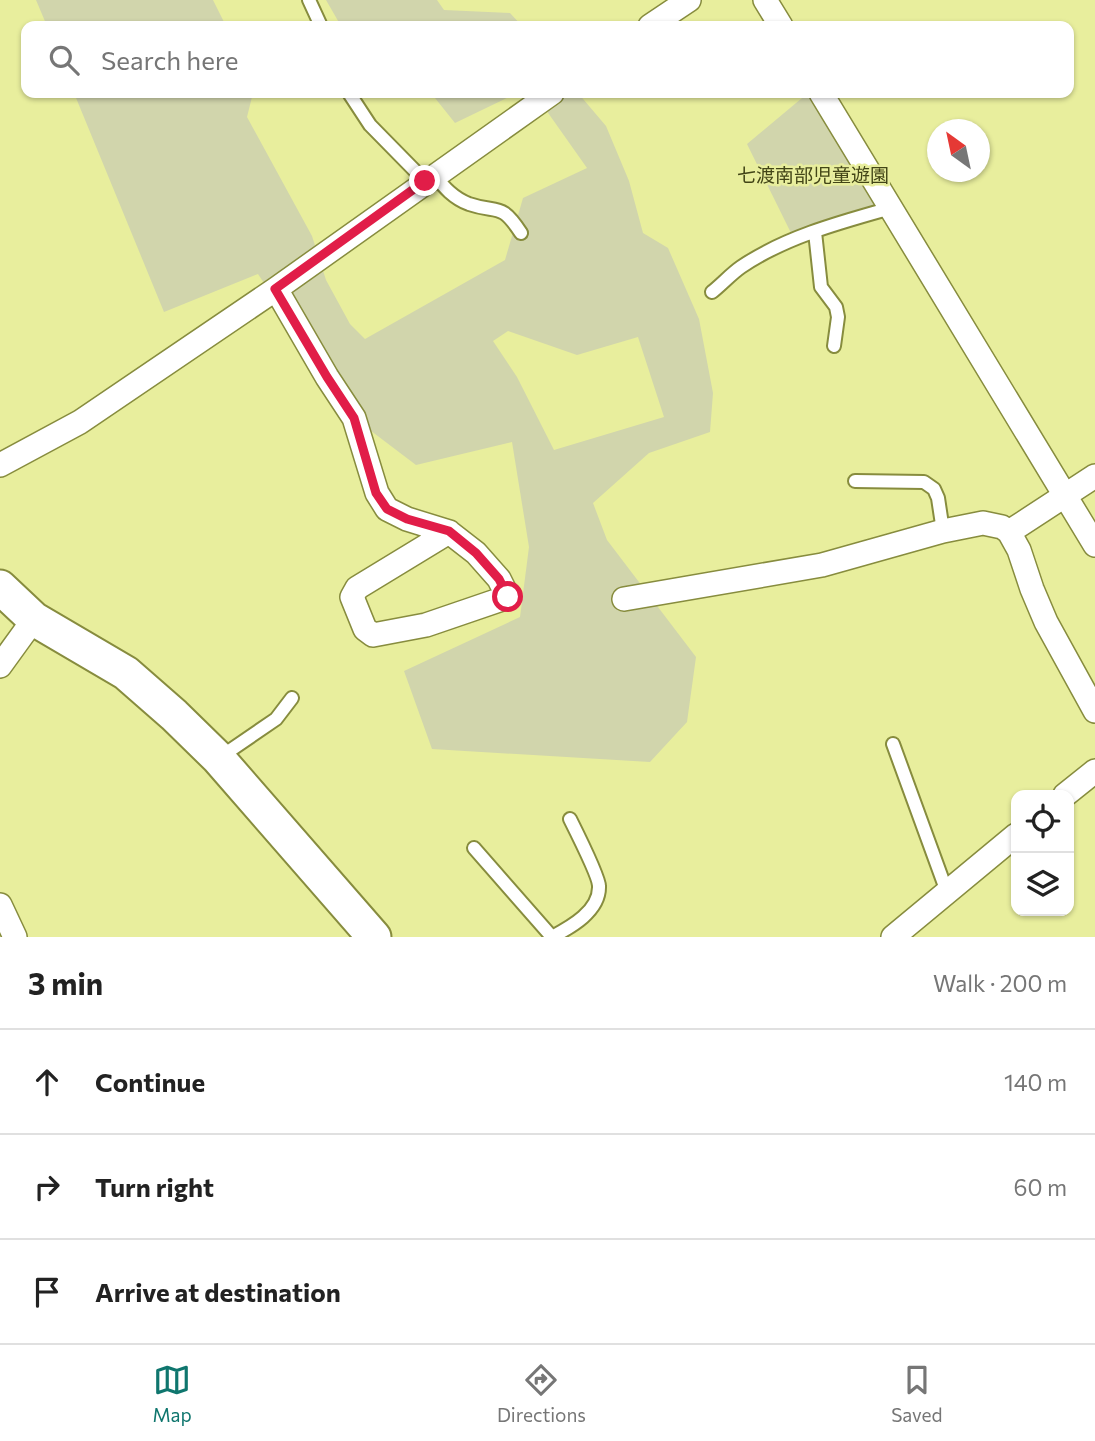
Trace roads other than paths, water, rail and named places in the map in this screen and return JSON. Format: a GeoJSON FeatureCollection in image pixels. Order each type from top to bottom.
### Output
{"type":"FeatureCollection","features":[{"type":"Feature","properties":{"kind":"street"},"geometry":{"type":"LineString","coordinates":[[658,21],[689,0]]}},
{"type":"Feature","properties":{"kind":"street"},"geometry":{"type":"LineString","coordinates":[[765,0],[778,21]]}},
{"type":"Feature","properties":{"kind":"street"},"geometry":{"type":"LineString","coordinates":[[0,465],[80,422],[275,289],[545,98]]}},
{"type":"Feature","properties":{"kind":"street"},"geometry":{"type":"LineString","coordinates":[[824,98],[1095,545]]}},
{"type":"Feature","properties":{"kind":"street"},"geometry":{"type":"LineString","coordinates":[[275,289],[354,418],[376,493],[387,509],[407,519],[449,531],[476,553],[499,579],[508,597],[426,625],[373,635],[365,629],[352,597],[357,588],[449,531]]}},
{"type":"Feature","properties":{"kind":"street"},"geometry":{"type":"LineString","coordinates":[[1009,532],[1095,476]]}},
{"type":"Feature","properties":{"kind":"street"},"geometry":{"type":"LineString","coordinates":[[624,599],[822,565],[943,531],[983,523],[1002,527],[1009,532],[1019,550],[1046,622],[1095,710]]}},
{"type":"Feature","properties":{"kind":"street"},"geometry":{"type":"LineString","coordinates":[[0,587],[34,619],[126,673],[158,700],[218,758],[374,937]]}},
{"type":"Feature","properties":{"kind":"street"},"geometry":{"type":"LineString","coordinates":[[0,666],[34,619]]}},
{"type":"Feature","properties":{"kind":"street"},"geometry":{"type":"LineString","coordinates":[[1071,790],[1095,771]]}},
{"type":"Feature","properties":{"kind":"street"},"geometry":{"type":"LineString","coordinates":[[893,937],[1011,839]]}},
{"type":"Feature","properties":{"kind":"street"},"geometry":{"type":"LineString","coordinates":[[0,905],[15,937]]}},
{"type":"Feature","properties":{"kind":"lane"},"geometry":{"type":"LineString","coordinates":[[309,0],[319,21]]}},
{"type":"Feature","properties":{"kind":"lane"},"geometry":{"type":"LineString","coordinates":[[352,98],[370,125],[429,178],[470,204],[492,207],[509,215],[521,233]]}},
{"type":"Feature","properties":{"kind":"lane"},"geometry":{"type":"LineString","coordinates":[[712,292],[740,267],[778,246],[891,208]]}},
{"type":"Feature","properties":{"kind":"lane"},"geometry":{"type":"LineString","coordinates":[[815,232],[821,287],[836,307],[838,317],[834,346]]}},
{"type":"Feature","properties":{"kind":"lane"},"geometry":{"type":"LineString","coordinates":[[855,481],[924,482],[934,489],[943,531]]}},
{"type":"Feature","properties":{"kind":"lane"},"geometry":{"type":"LineString","coordinates":[[218,758],[276,719],[292,698]]}},
{"type":"Feature","properties":{"kind":"lane"},"geometry":{"type":"LineString","coordinates":[[893,744],[947,892]]}},
{"type":"Feature","properties":{"kind":"lane"},"geometry":{"type":"LineString","coordinates":[[474,848],[552,937],[573,925],[595,904],[599,885],[570,819]]}},
{"type":"Feature","properties":{"kind":"park label","name":"七渡南部児童遊園"},"geometry":{"type":"Point","coordinates":[813,175]}}]}
